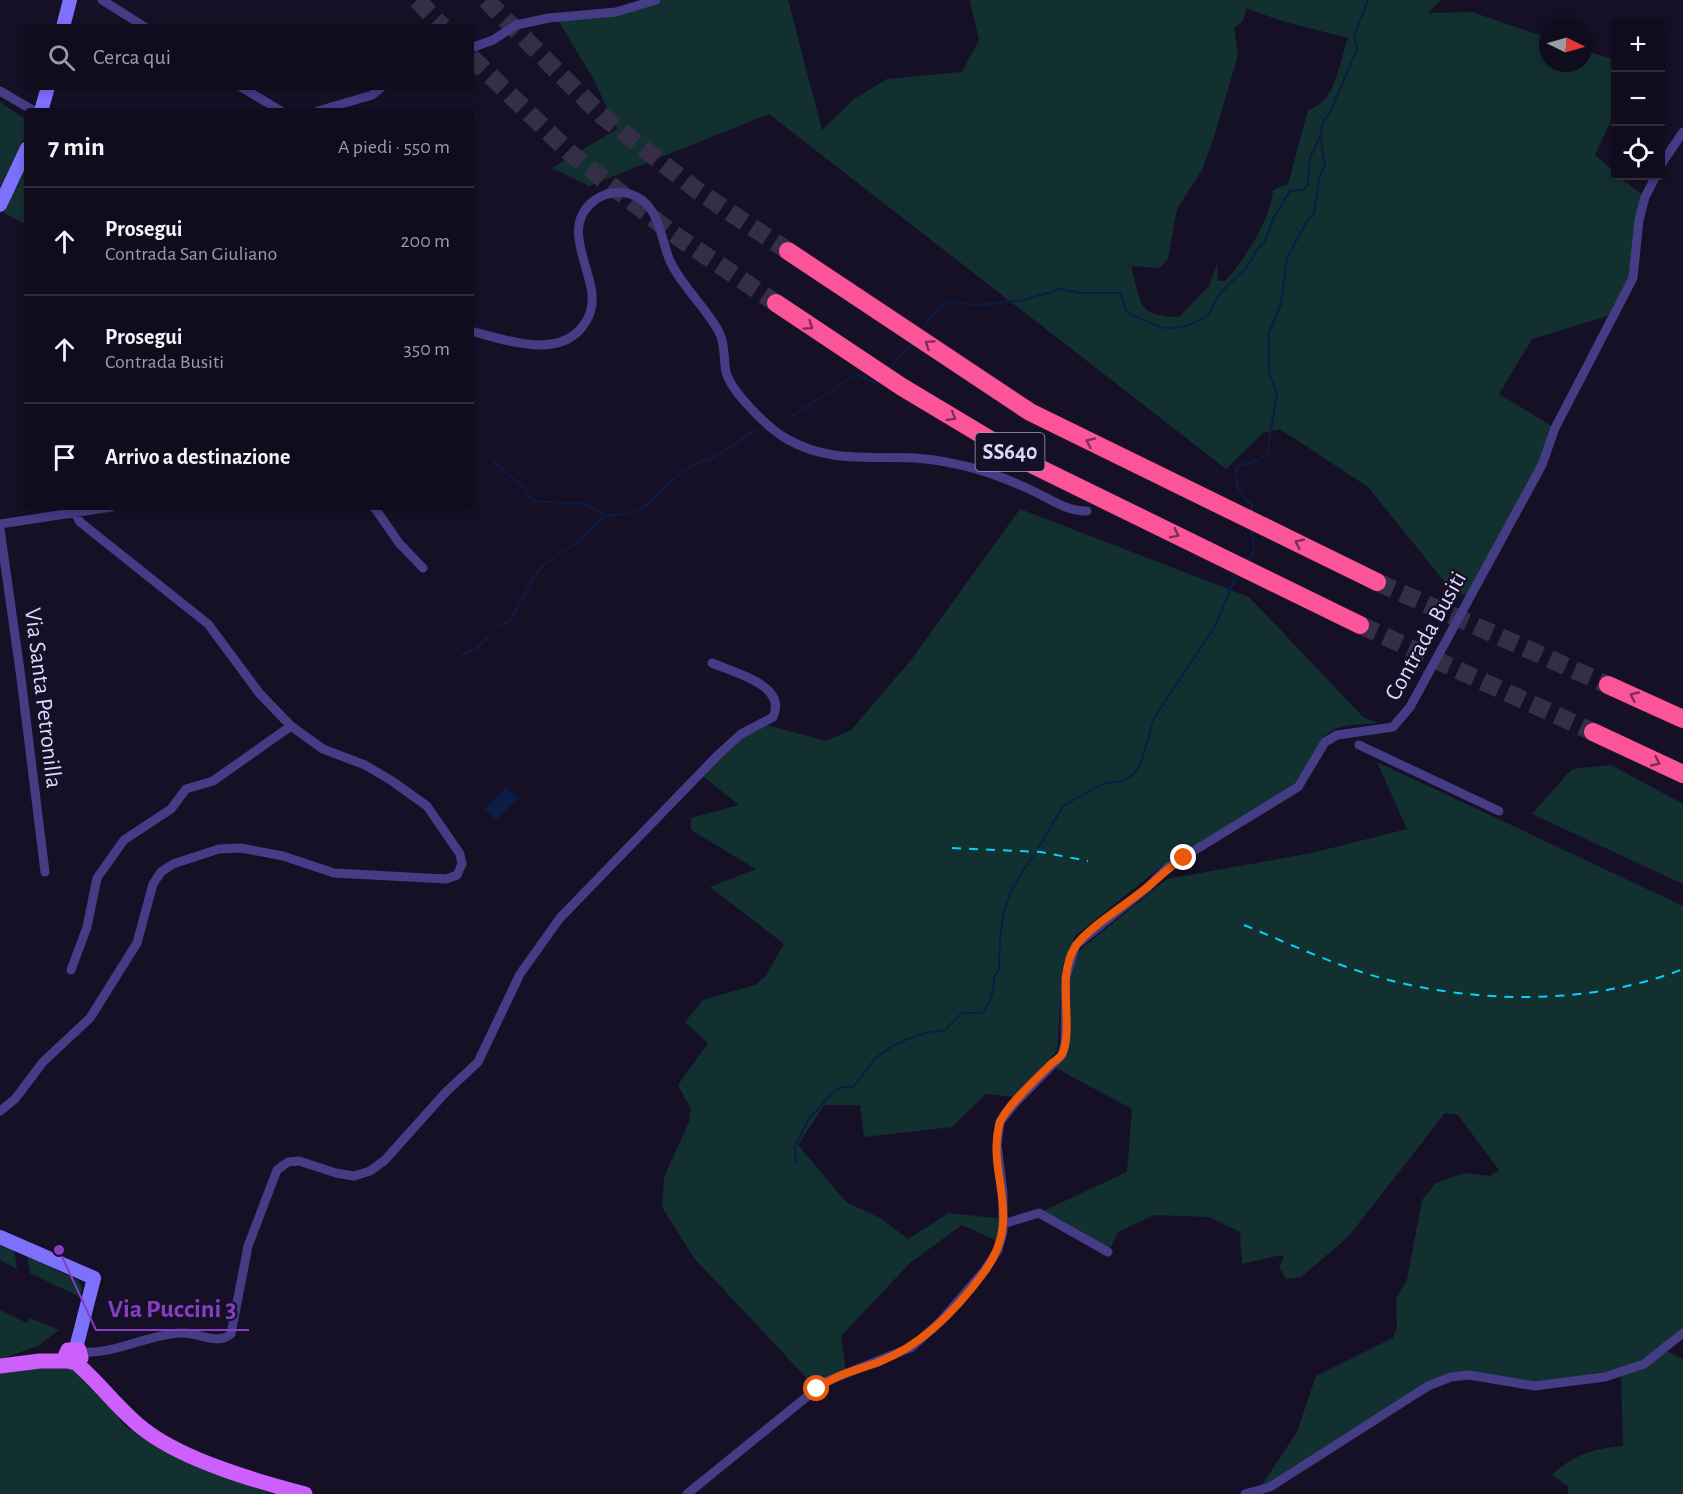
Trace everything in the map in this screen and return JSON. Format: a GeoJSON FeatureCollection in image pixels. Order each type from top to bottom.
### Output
{"type":"FeatureCollection","features":[{"type":"Feature","properties":{"kind":"highway","name":"SS640"},"geometry":{"type":"LineString","coordinates":[[788,251],[1030,412],[1377,582]]}},
{"type":"Feature","properties":{"kind":"highway","name":"SS640"},"geometry":{"type":"LineString","coordinates":[[777,303],[902,387],[1029,463],[1360,625]]}},
{"type":"Feature","properties":{"kind":"highway"},"geometry":{"type":"LineString","coordinates":[[1608,685],[1683,719]]}},
{"type":"Feature","properties":{"kind":"highway"},"geometry":{"type":"LineString","coordinates":[[1593,732],[1683,774]]}},
{"type":"Feature","properties":{"kind":"main road"},"geometry":{"type":"LineString","coordinates":[[64,24],[70,0]]}},
{"type":"Feature","properties":{"kind":"main road"},"geometry":{"type":"LineString","coordinates":[[39,108],[47,90]]}},
{"type":"Feature","properties":{"kind":"main road"},"geometry":{"type":"LineString","coordinates":[[0,204],[24,154]]}},
{"type":"Feature","properties":{"kind":"main road"},"geometry":{"type":"LineString","coordinates":[[0,1237],[94,1278],[75,1355]]}},
{"type":"Feature","properties":{"kind":"main road"},"geometry":{"type":"LineString","coordinates":[[0,1366],[75,1355]]}},
{"type":"Feature","properties":{"kind":"main road"},"geometry":{"type":"LineString","coordinates":[[75,1355],[102,1378],[107,1391],[134,1422],[173,1447],[246,1477],[305,1494]]}},
{"type":"Feature","properties":{"kind":"street"},"geometry":{"type":"LineString","coordinates":[[102,0],[140,24]]}},
{"type":"Feature","properties":{"kind":"street"},"geometry":{"type":"LineString","coordinates":[[474,47],[493,40],[516,25],[549,18],[616,12],[656,0]]}},
{"type":"Feature","properties":{"kind":"street"},"geometry":{"type":"LineString","coordinates":[[246,90],[275,108]]}},
{"type":"Feature","properties":{"kind":"street"},"geometry":{"type":"LineString","coordinates":[[328,108],[372,95],[378,90]]}},
{"type":"Feature","properties":{"kind":"street"},"geometry":{"type":"LineString","coordinates":[[0,91],[37,108]]}},
{"type":"Feature","properties":{"kind":"street"},"geometry":{"type":"LineString","coordinates":[[1665,159],[1683,132]]}},
{"type":"Feature","properties":{"kind":"street","name":"Contrada Busiti"},"geometry":{"type":"LineString","coordinates":[[1003,1228],[1003,1192],[997,1145],[1000,1122],[1016,1102],[1062,1055],[1065,1043],[1066,977],[1076,945],[1147,888],[1169,866],[1298,787],[1325,742],[1337,735],[1393,727],[1405,714],[1542,465],[1555,428],[1633,278],[1639,219],[1645,197],[1654,180]]}},
{"type":"Feature","properties":{"kind":"street"},"geometry":{"type":"LineString","coordinates":[[474,332],[539,345],[563,341],[577,333],[590,315],[592,299],[579,244],[580,222],[585,211],[599,198],[617,193],[630,194],[646,203],[654,214],[671,263],[721,336],[729,380],[764,421],[784,438],[812,451],[838,458],[918,458],[970,467],[997,475],[1071,510],[1088,511]]}},
{"type":"Feature","properties":{"kind":"street"},"geometry":{"type":"LineString","coordinates":[[0,524],[93,510]]}},
{"type":"Feature","properties":{"kind":"street"},"geometry":{"type":"LineString","coordinates":[[376,510],[399,543],[423,568]]}},
{"type":"Feature","properties":{"kind":"street"},"geometry":{"type":"LineString","coordinates":[[0,1111],[15,1099],[43,1062],[90,1018],[137,943],[153,884],[161,872],[173,864],[231,847],[274,853],[334,873],[441,879],[453,877],[461,869],[460,854],[441,823],[419,799],[370,767],[323,749],[291,726],[260,694],[208,624],[80,522],[75,513]]}},
{"type":"Feature","properties":{"kind":"street","name":"Via Santa Petronilla"},"geometry":{"type":"LineString","coordinates":[[0,529],[17,644],[45,872]]}},
{"type":"Feature","properties":{"kind":"street"},"geometry":{"type":"LineString","coordinates":[[75,1355],[177,1333],[221,1339],[231,1334],[248,1246],[277,1170],[293,1161],[345,1176],[363,1174],[377,1167],[445,1093],[478,1062],[518,979],[560,918],[718,754],[741,734],[773,717],[775,703],[766,688],[712,663]]}},
{"type":"Feature","properties":{"kind":"street"},"geometry":{"type":"LineString","coordinates":[[71,970],[87,927],[97,878],[124,840],[171,809],[186,789],[213,781],[291,726]]}},
{"type":"Feature","properties":{"kind":"street"},"geometry":{"type":"LineString","coordinates":[[1359,745],[1499,811]]}},
{"type":"Feature","properties":{"kind":"street"},"geometry":{"type":"LineString","coordinates":[[687,1494],[825,1382],[912,1347],[941,1321],[984,1271],[998,1250],[1003,1228],[1039,1213],[1108,1252]]}},
{"type":"Feature","properties":{"kind":"street"},"geometry":{"type":"LineString","coordinates":[[1245,1494],[1270,1487],[1428,1386],[1450,1377],[1486,1376],[1506,1383],[1534,1386],[1605,1377],[1644,1364],[1665,1350],[1683,1333]]}},
{"type":"Feature","properties":{"kind":"green space"},"geometry":{"type":"Polygon","coordinates":[[[656,0],[788,0],[822,130],[854,99],[887,79],[962,72],[979,40],[970,0],[1441,0],[1428,13],[1472,12],[1539,35],[1539,72],[1593,72],[1593,53],[1611,59],[1611,121],[1595,155],[1611,169],[1611,180],[1624,180],[1645,197],[1633,278],[1614,314],[1532,339],[1499,394],[1555,428],[1542,465],[1470,599],[1444,581],[1368,487],[1280,429],[1263,433],[1226,469],[769,114],[589,186],[552,168],[617,129],[593,78],[556,17],[616,12],[656,0]],[[1246,8],[1243,21],[1234,28],[1238,55],[1213,140],[1202,170],[1177,209],[1168,259],[1160,268],[1131,266],[1139,298],[1147,310],[1154,314],[1179,317],[1209,286],[1217,264],[1218,281],[1225,281],[1232,273],[1248,251],[1268,213],[1273,190],[1288,184],[1308,110],[1317,106],[1331,90],[1348,38],[1282,21],[1246,8]]]}},
{"type":"Feature","properties":{"kind":"green space"},"geometry":{"type":"Polygon","coordinates":[[[0,102],[24,118],[24,138],[0,187],[0,102]]]}},
{"type":"Feature","properties":{"kind":"green space"},"geometry":{"type":"Polygon","coordinates":[[[24,172],[24,223],[4,213],[24,172]]]}},
{"type":"Feature","properties":{"kind":"green space"},"geometry":{"type":"Polygon","coordinates":[[[1020,509],[1249,597],[1363,717],[1378,723],[1336,728],[1324,736],[1293,786],[1210,838],[1172,858],[1075,936],[1063,965],[1057,1051],[1014,1097],[986,1094],[952,1127],[864,1137],[860,1105],[824,1105],[798,1145],[846,1202],[880,1218],[908,1239],[949,1213],[1003,1219],[1000,1242],[962,1225],[910,1263],[841,1336],[846,1372],[817,1389],[694,1258],[662,1207],[664,1177],[689,1122],[691,1109],[678,1085],[708,1043],[685,1022],[703,1000],[755,985],[765,977],[784,944],[710,887],[756,869],[691,830],[691,818],[739,805],[700,774],[718,755],[763,724],[826,741],[851,730],[911,660],[1020,509]]]}},
{"type":"Feature","properties":{"kind":"green space"},"geometry":{"type":"Polygon","coordinates":[[[1377,762],[1683,906],[1683,1333],[1665,1350],[1683,1359],[1683,1494],[1568,1494],[1568,1486],[1552,1475],[1568,1462],[1585,1454],[1623,1446],[1621,1372],[1534,1386],[1451,1377],[1258,1491],[1297,1432],[1316,1376],[1393,1338],[1397,1326],[1396,1299],[1407,1280],[1422,1200],[1436,1183],[1464,1173],[1490,1176],[1499,1170],[1458,1115],[1445,1113],[1348,1237],[1301,1277],[1286,1279],[1279,1267],[1284,1258],[1281,1255],[1242,1264],[1240,1232],[1209,1217],[1154,1215],[1118,1232],[1108,1252],[1039,1213],[1127,1172],[1132,1109],[1056,1068],[1069,1038],[1071,979],[1074,964],[1081,949],[1167,879],[1312,853],[1407,829],[1377,762]]]}},
{"type":"Feature","properties":{"kind":"green space"},"geometry":{"type":"Polygon","coordinates":[[[1611,765],[1683,804],[1683,884],[1532,814],[1572,769],[1611,765]]]}},
{"type":"Feature","properties":{"kind":"green space"},"geometry":{"type":"Polygon","coordinates":[[[0,1243],[14,1249],[17,1269],[0,1260],[0,1243]]]}},
{"type":"Feature","properties":{"kind":"green space"},"geometry":{"type":"Polygon","coordinates":[[[27,1256],[79,1281],[82,1288],[80,1297],[30,1273],[27,1256]]]}},
{"type":"Feature","properties":{"kind":"green space"},"geometry":{"type":"Polygon","coordinates":[[[0,1310],[27,1323],[30,1318],[59,1330],[38,1346],[0,1359],[0,1310]]]}},
{"type":"Feature","properties":{"kind":"green space"},"geometry":{"type":"Polygon","coordinates":[[[65,1365],[93,1385],[126,1427],[159,1449],[203,1469],[272,1494],[0,1494],[0,1372],[65,1365]]]}},
{"type":"Feature","properties":{"kind":"water"},"geometry":{"type":"Polygon","coordinates":[[[506,787],[518,798],[496,820],[485,809],[506,787]]]}},
{"type":"Feature","properties":{"kind":"waterway"},"geometry":{"type":"LineString","coordinates":[[1252,513],[1252,505],[1240,492],[1237,483],[1237,466],[1257,461],[1267,455],[1277,393],[1269,372],[1269,333],[1281,304],[1287,258],[1307,221],[1314,214],[1319,179],[1325,165],[1321,142],[1322,124],[1330,112],[1357,49],[1354,36],[1368,0]]}},
{"type":"Feature","properties":{"kind":"waterway"},"geometry":{"type":"LineString","coordinates":[[921,331],[936,311],[950,302],[979,305],[1024,300],[1061,289],[1079,293],[1120,293],[1128,312],[1161,327],[1176,328],[1200,320],[1209,315],[1220,294],[1248,265],[1265,242],[1273,219],[1290,191],[1303,190],[1308,184],[1310,158],[1320,136]]}},
{"type":"Feature","properties":{"kind":"waterway"},"geometry":{"type":"LineString","coordinates":[[888,370],[912,343]]}},
{"type":"Feature","properties":{"kind":"waterway"},"geometry":{"type":"LineString","coordinates":[[789,418],[857,374],[874,383],[878,380]]}},
{"type":"Feature","properties":{"kind":"waterway"},"geometry":{"type":"LineString","coordinates":[[499,627],[511,620],[532,579],[546,563],[574,545],[605,515],[620,515],[642,508],[688,468],[718,455],[757,430]]}},
{"type":"Feature","properties":{"kind":"waterway"},"geometry":{"type":"LineString","coordinates":[[492,460],[524,488],[533,501],[585,504],[605,515]]}},
{"type":"Feature","properties":{"kind":"waterway"},"geometry":{"type":"LineString","coordinates":[[1247,560],[1254,549],[1251,527]]}},
{"type":"Feature","properties":{"kind":"waterway"},"geometry":{"type":"LineString","coordinates":[[1039,847],[1063,806],[1102,784],[1122,781],[1133,775],[1140,766],[1154,718],[1214,628],[1237,574]]}},
{"type":"Feature","properties":{"kind":"waterway"},"geometry":{"type":"LineString","coordinates":[[462,655],[477,648],[489,636]]}},
{"type":"Feature","properties":{"kind":"waterway"},"geometry":{"type":"LineString","coordinates":[[796,1164],[795,1146],[809,1119],[833,1092],[842,1087],[853,1087],[877,1057],[895,1045],[915,1036],[945,1030],[962,1013],[982,1013],[986,1008],[992,996],[994,976],[999,970],[1000,936],[1009,896],[1034,855]]}},
{"type":"Feature","properties":{"kind":"tunnel"},"geometry":{"type":"LineString","coordinates":[[417,0],[440,24]]}},
{"type":"Feature","properties":{"kind":"tunnel"},"geometry":{"type":"LineString","coordinates":[[486,0],[601,115],[698,191],[788,251]]}},
{"type":"Feature","properties":{"kind":"tunnel"},"geometry":{"type":"LineString","coordinates":[[474,60],[569,152],[669,231],[776,303]]}},
{"type":"Feature","properties":{"kind":"tunnel"},"geometry":{"type":"LineString","coordinates":[[1377,582],[1608,685]]}},
{"type":"Feature","properties":{"kind":"tunnel"},"geometry":{"type":"LineString","coordinates":[[1360,625],[1593,732]]}},
{"type":"Feature","properties":{"kind":"railway"},"geometry":{"type":"LineString","coordinates":[[952,848],[1041,852],[1088,861]]}},
{"type":"Feature","properties":{"kind":"railway"},"geometry":{"type":"LineString","coordinates":[[1244,925],[1367,974],[1458,993],[1535,997],[1574,995],[1648,981],[1683,969]]}},
{"type":"Feature","properties":{"kind":"place","name":"Via Puccini 3"},"geometry":{"type":"Point","coordinates":[59,1250]}},
{"type":"Feature","properties":{"kind":"route"},"geometry":{"type":"LineString","coordinates":[[817,1389],[825,1382],[852,1370],[879,1362],[912,1347],[941,1321],[984,1271],[998,1250],[1003,1232],[1003,1192],[997,1145],[1000,1122],[1016,1102],[1062,1055],[1065,1043],[1066,977],[1070,958],[1076,945],[1147,888],[1169,866],[1184,858]]}}]}
